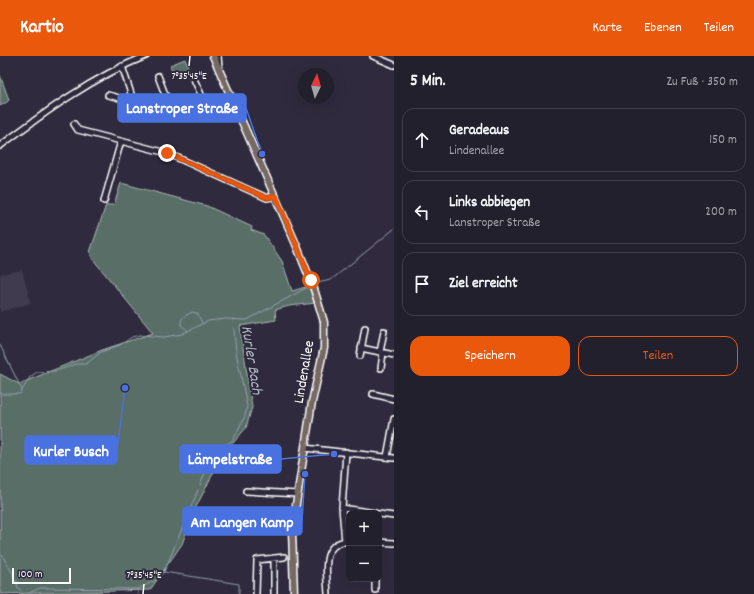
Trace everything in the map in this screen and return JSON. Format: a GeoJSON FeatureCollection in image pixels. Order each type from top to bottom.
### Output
{"type":"FeatureCollection","features":[{"type":"Feature","properties":{"kind":"main road","name":"Lindenallee"},"geometry":{"type":"LineString","coordinates":[[213,56],[276,196],[308,274],[324,322],[324,348],[305,448],[291,541],[294,594]]}},
{"type":"Feature","properties":{"kind":"street"},"geometry":{"type":"LineString","coordinates":[[0,146],[21,130],[99,78],[146,56]]}},
{"type":"Feature","properties":{"kind":"street"},"geometry":{"type":"LineString","coordinates":[[218,56],[219,70]]}},
{"type":"Feature","properties":{"kind":"street"},"geometry":{"type":"LineString","coordinates":[[373,56],[394,65]]}},
{"type":"Feature","properties":{"kind":"street"},"geometry":{"type":"LineString","coordinates":[[122,66],[134,103],[168,104],[186,107],[205,103],[193,77]]}},
{"type":"Feature","properties":{"kind":"street"},"geometry":{"type":"LineString","coordinates":[[158,76],[168,104]]}},
{"type":"Feature","properties":{"kind":"street"},"geometry":{"type":"LineString","coordinates":[[108,95],[123,98],[132,97]]}},
{"type":"Feature","properties":{"kind":"street"},"geometry":{"type":"LineString","coordinates":[[74,124],[78,130],[179,158],[267,198],[276,196]]}},
{"type":"Feature","properties":{"kind":"street"},"geometry":{"type":"LineString","coordinates":[[104,201],[121,141]]}},
{"type":"Feature","properties":{"kind":"street"},"geometry":{"type":"LineString","coordinates":[[360,356],[365,328]]}},
{"type":"Feature","properties":{"kind":"street"},"geometry":{"type":"LineString","coordinates":[[381,368],[384,331]]}},
{"type":"Feature","properties":{"kind":"street"},"geometry":{"type":"LineString","coordinates":[[361,348],[394,355]]}},
{"type":"Feature","properties":{"kind":"street"},"geometry":{"type":"LineString","coordinates":[[373,394],[394,399]]}},
{"type":"Feature","properties":{"kind":"street"},"geometry":{"type":"LineString","coordinates":[[387,457],[394,418]]}},
{"type":"Feature","properties":{"kind":"street"},"geometry":{"type":"LineString","coordinates":[[305,448],[394,458]]}},
{"type":"Feature","properties":{"kind":"street"},"geometry":{"type":"LineString","coordinates":[[346,452],[342,508],[346,535]]}},
{"type":"Feature","properties":{"kind":"street"},"geometry":{"type":"LineString","coordinates":[[246,491],[298,494]]}},
{"type":"Feature","properties":{"kind":"street"},"geometry":{"type":"LineString","coordinates":[[342,508],[355,510]]}},
{"type":"Feature","properties":{"kind":"street"},"geometry":{"type":"LineString","coordinates":[[382,514],[394,516]]}},
{"type":"Feature","properties":{"kind":"street"},"geometry":{"type":"LineString","coordinates":[[328,594],[326,567],[327,555],[334,546],[346,542]]}},
{"type":"Feature","properties":{"kind":"street"},"geometry":{"type":"LineString","coordinates":[[382,542],[394,543]]}},
{"type":"Feature","properties":{"kind":"street"},"geometry":{"type":"LineString","coordinates":[[256,594],[257,560],[284,557]]}},
{"type":"Feature","properties":{"kind":"street"},"geometry":{"type":"LineString","coordinates":[[274,558],[274,594]]}},
{"type":"Feature","properties":{"kind":"street"},"geometry":{"type":"LineString","coordinates":[[375,582],[375,590]]}},
{"type":"Feature","properties":{"kind":"shaded area"},"geometry":{"type":"Polygon","coordinates":[[[22,270],[31,303],[0,312],[0,274],[22,270]]]}},
{"type":"Feature","properties":{"kind":"green space"},"geometry":{"type":"Polygon","coordinates":[[[185,59],[189,69],[174,76],[170,65],[185,59]]]}},
{"type":"Feature","properties":{"kind":"green space"},"geometry":{"type":"Polygon","coordinates":[[[0,75],[9,100],[0,106],[0,75]]]}},
{"type":"Feature","properties":{"kind":"green space"},"geometry":{"type":"Polygon","coordinates":[[[121,183],[207,206],[252,227],[251,230],[264,235],[282,261],[292,291],[309,286],[316,303],[289,306],[275,310],[276,320],[240,326],[252,407],[246,428],[222,456],[194,511],[182,544],[150,590],[0,594],[0,374],[19,384],[102,350],[153,333],[92,258],[90,252],[106,205],[114,205],[121,183]]]}},
{"type":"Feature","properties":{"kind":"waterway"},"geometry":{"type":"LineString","coordinates":[[317,283],[331,280],[394,229]]}},
{"type":"Feature","properties":{"kind":"waterway"},"geometry":{"type":"LineString","coordinates":[[0,392],[2,394],[20,394],[30,377],[37,372],[56,371],[76,364],[86,364],[101,352],[120,345],[132,337],[140,335],[164,337],[182,334],[208,321],[225,319],[247,320],[308,287]]}},
{"type":"Feature","properties":{"kind":"waterway"},"geometry":{"type":"LineString","coordinates":[[188,331],[181,325],[181,320],[186,315],[193,312],[198,314],[202,323]]}},
{"type":"Feature","properties":{"kind":"waterway","name":"Kurler Bach"},"geometry":{"type":"LineString","coordinates":[[200,485],[213,454],[233,440],[245,416],[247,406],[236,352],[233,319]]}},
{"type":"Feature","properties":{"kind":"waterway"},"geometry":{"type":"LineString","coordinates":[[0,345],[22,390]]}},
{"type":"Feature","properties":{"kind":"waterway","name":"Kurler Bach"},"geometry":{"type":"LineString","coordinates":[[27,594],[40,588],[138,589],[156,580],[164,572],[198,490]]}},
{"type":"Feature","properties":{"kind":"waterway"},"geometry":{"type":"LineString","coordinates":[[2,555],[13,574],[14,580],[18,582],[17,586],[21,591]]}},
{"type":"Feature","properties":{"kind":"waterway"},"geometry":{"type":"LineString","coordinates":[[164,572],[239,584],[239,594]]}},
{"type":"Feature","properties":{"kind":"waterway","name":"Kurler Bach"},"geometry":{"type":"LineString","coordinates":[[138,589],[138,594]]}},
{"type":"Feature","properties":{"kind":"place","name":"Lanstroper Straße"},"geometry":{"type":"Point","coordinates":[262,154]}},
{"type":"Feature","properties":{"kind":"place","name":"Kurler Busch"},"geometry":{"type":"Point","coordinates":[125,388]}},
{"type":"Feature","properties":{"kind":"place","name":"Lämpelstraße"},"geometry":{"type":"Point","coordinates":[334,454]}},
{"type":"Feature","properties":{"kind":"place","name":"Am Langen Kamp"},"geometry":{"type":"Point","coordinates":[305,474]}},
{"type":"Feature","properties":{"kind":"route"},"geometry":{"type":"LineString","coordinates":[[167,153],[267,198],[276,196],[311,280]]}}]}
